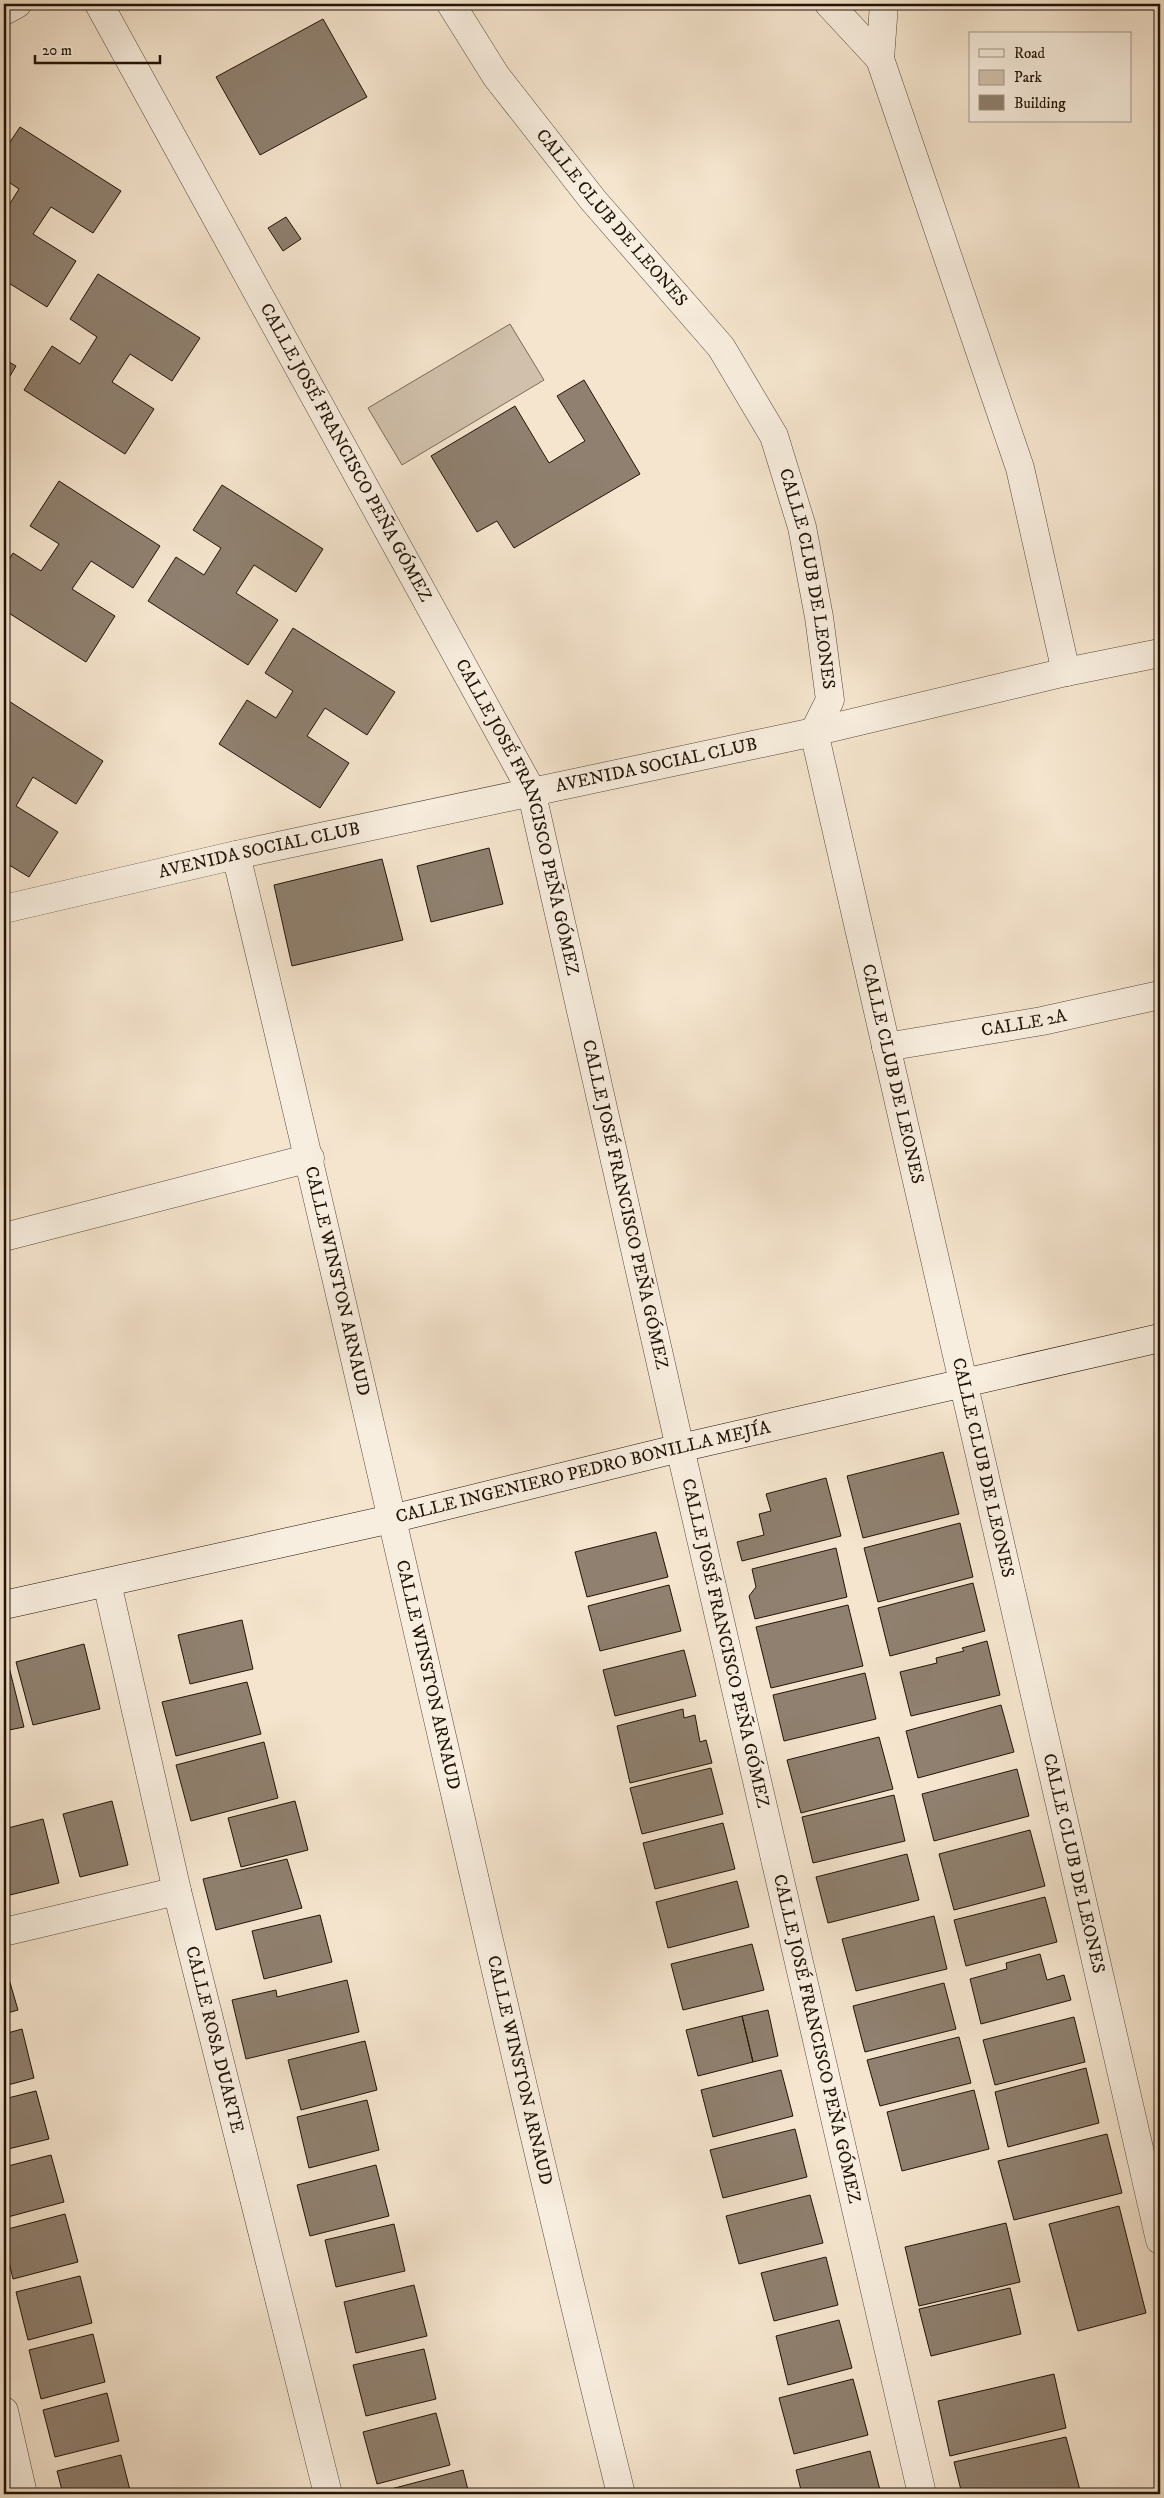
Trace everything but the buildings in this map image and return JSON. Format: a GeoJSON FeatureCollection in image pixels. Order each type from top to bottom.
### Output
{"type":"FeatureCollection","features":[{"type":"Feature","properties":{"kind":"street"},"geometry":{"type":"LineString","coordinates":[[4,11],[16,4]]}},
{"type":"Feature","properties":{"kind":"street","name":"CALLE JOSÉ FRANCISCO PEÑA GÓMEZ"},"geometry":{"type":"LineString","coordinates":[[99,4],[532,790],[680,1448],[922,2494]]}},
{"type":"Feature","properties":{"kind":"street","name":"CALLE CLUB DE LEONES"},"geometry":{"type":"LineString","coordinates":[[451,4],[496,76],[587,192],[721,347],[774,436],[802,527],[819,618],[830,700],[814,732],[965,1383],[1160,2240]]}},
{"type":"Feature","properties":{"kind":"street"},"geometry":{"type":"LineString","coordinates":[[829,4],[880,60]]}},
{"type":"Feature","properties":{"kind":"street"},"geometry":{"type":"LineString","coordinates":[[884,4],[880,60],[1020,468],[1066,672]]}},
{"type":"Feature","properties":{"kind":"street","name":"AVENIDA SOCIAL CLUB"},"geometry":{"type":"LineString","coordinates":[[4,909],[236,855],[532,790],[814,732],[1066,672],[1160,653]]}},
{"type":"Feature","properties":{"kind":"street","name":"CALLE WINSTON ARNAUD"},"geometry":{"type":"LineString","coordinates":[[236,855],[310,1158],[391,1519],[556,2233],[621,2494]]}},
{"type":"Feature","properties":{"kind":"street","name":"CALLE 2A"},"geometry":{"type":"LineString","coordinates":[[886,1047],[1042,1021],[1160,995]]}},
{"type":"Feature","properties":{"kind":"street"},"geometry":{"type":"LineString","coordinates":[[4,1237],[310,1158]]}},
{"type":"Feature","properties":{"kind":"street","name":"CALLE INGENIERO PEDRO BONILLA MEJÍA"},"geometry":{"type":"LineString","coordinates":[[4,1605],[391,1519],[680,1448],[1160,1338]]}},
{"type":"Feature","properties":{"kind":"street","name":"CALLE ROSA DUARTE"},"geometry":{"type":"LineString","coordinates":[[107,1583],[177,1891],[328,2494]]}},
{"type":"Feature","properties":{"kind":"street"},"geometry":{"type":"LineString","coordinates":[[4,1932],[177,1891]]}},
{"type":"Feature","properties":{"kind":"street"},"geometry":{"type":"LineString","coordinates":[[4,2411],[23,2494]]}},
{"type":"Feature","properties":{"kind":"green space"},"geometry":{"type":"Polygon","coordinates":[[[510,324],[544,380],[402,465],[368,408],[510,324]]]}}]}
